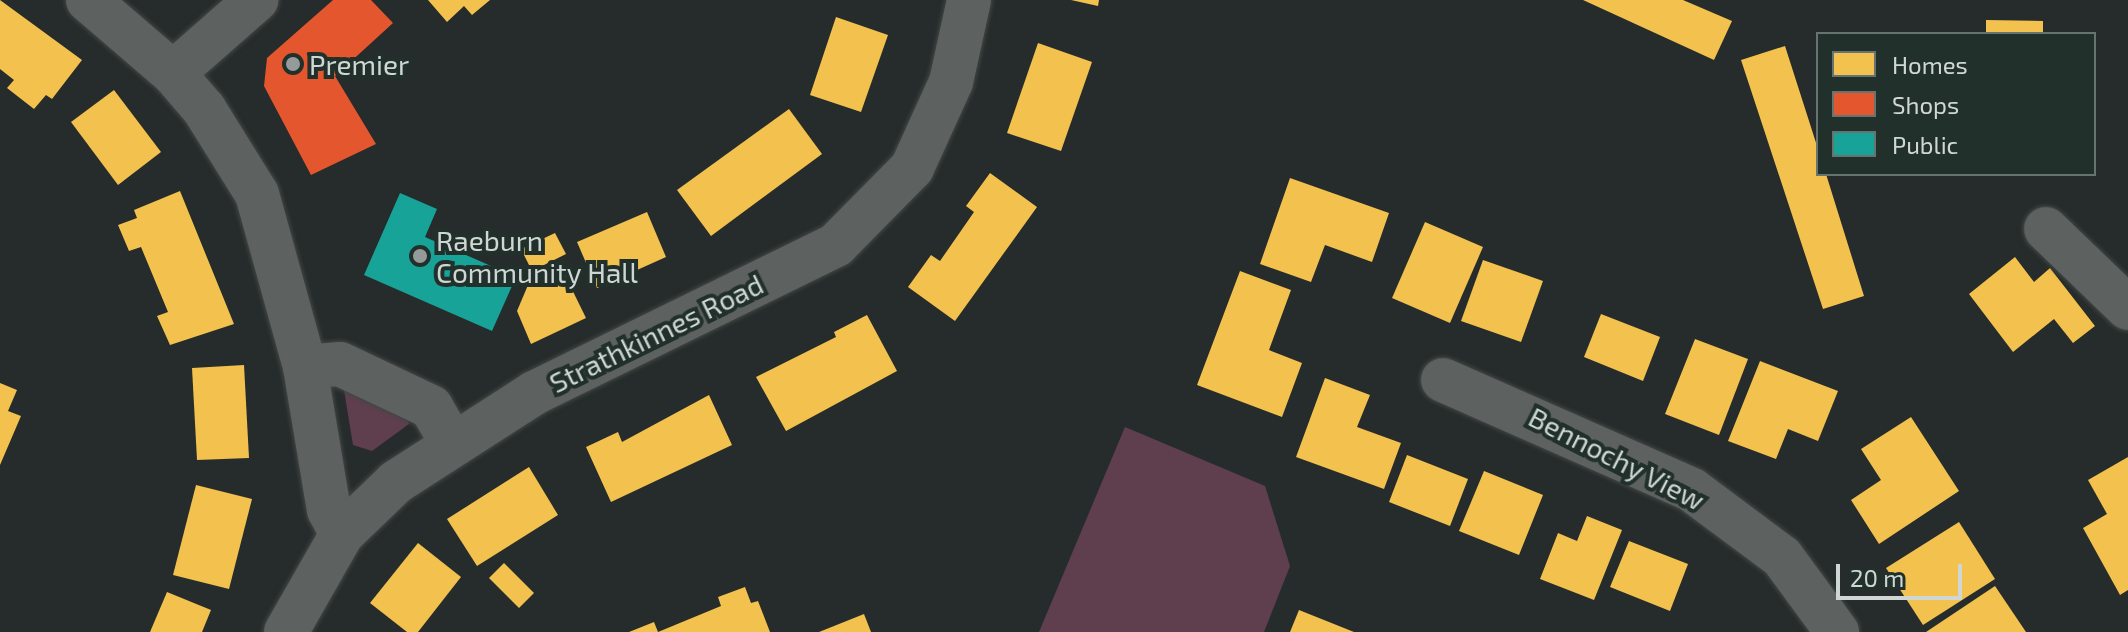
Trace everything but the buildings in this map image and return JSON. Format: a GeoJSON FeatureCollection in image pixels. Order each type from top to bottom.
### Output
{"type":"FeatureCollection","features":[{"type":"Feature","properties":{"kind":"street"},"geometry":{"type":"LineString","coordinates":[[88,0],[173,73],[204,109],[257,194],[305,367],[329,510],[342,534]]}},
{"type":"Feature","properties":{"kind":"street"},"geometry":{"type":"LineString","coordinates":[[173,73],[256,0]]}},
{"type":"Feature","properties":{"kind":"street","name":"Strathkinnes Road"},"geometry":{"type":"LineString","coordinates":[[286,632],[342,534],[396,482],[452,443],[534,393],[836,245],[912,168],[951,82],[969,0]]}},
{"type":"Feature","properties":{"kind":"street"},"geometry":{"type":"LineString","coordinates":[[2046,229],[2128,308]]}},
{"type":"Feature","properties":{"kind":"street"},"geometry":{"type":"LineString","coordinates":[[305,367],[340,364],[431,407],[452,443]]}},
{"type":"Feature","properties":{"kind":"street","name":"Bennochy View"},"geometry":{"type":"LineString","coordinates":[[1443,380],[1517,408],[1692,490],[1782,557],[1837,632]]}},
{"type":"Feature","properties":{"kind":"shaded area"},"geometry":{"type":"Polygon","coordinates":[[[344,390],[409,424],[372,451],[353,445],[344,390]]]}},
{"type":"Feature","properties":{"kind":"shaded area"},"geometry":{"type":"Polygon","coordinates":[[[1125,427],[1265,486],[1290,566],[1264,632],[1039,632],[1125,427]]]}},
{"type":"Feature","properties":{"kind":"place","name":"Premier"},"geometry":{"type":"Point","coordinates":[293,64]}},
{"type":"Feature","properties":{"kind":"place","name":"Raeburn Community Hall"},"geometry":{"type":"Point","coordinates":[420,256]}}]}
